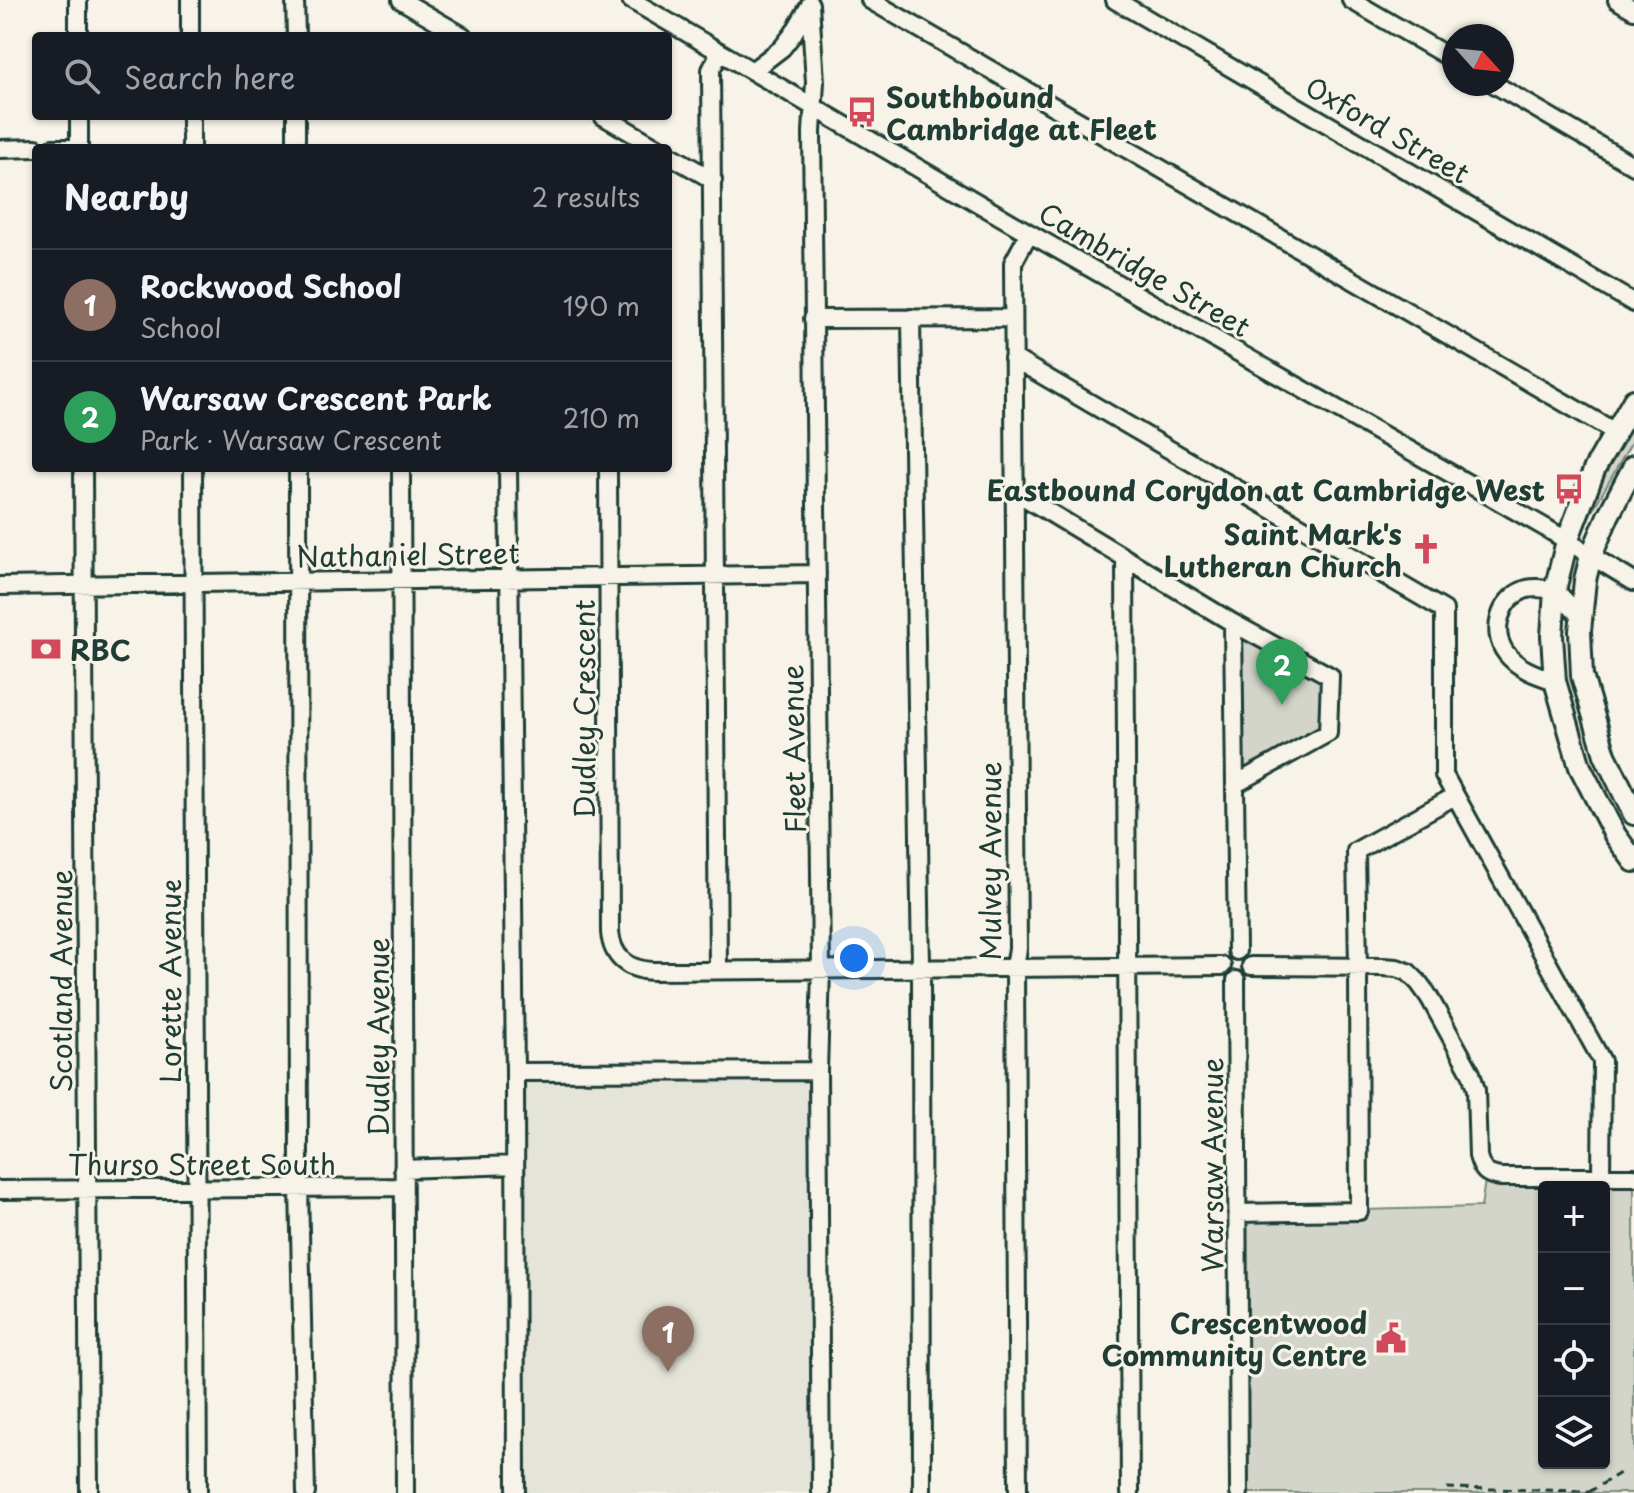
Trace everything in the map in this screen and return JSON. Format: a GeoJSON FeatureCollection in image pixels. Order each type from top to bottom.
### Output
{"type":"FeatureCollection","features":[{"type":"Feature","properties":{"kind":"main road"},"geometry":{"type":"LineString","coordinates":[[1634,400],[1595,468],[1567,541],[1555,590],[1552,636],[1555,681],[1580,767],[1615,835],[1634,861]]}},
{"type":"Feature","properties":{"kind":"main road"},"geometry":{"type":"LineString","coordinates":[[1634,466],[1591,556],[1585,580],[1580,631],[1582,676],[1605,755],[1634,814]]}},
{"type":"Feature","properties":{"kind":"street"},"geometry":{"type":"LineString","coordinates":[[78,0],[78,32]]}},
{"type":"Feature","properties":{"kind":"street"},"geometry":{"type":"LineString","coordinates":[[190,0],[190,32]]}},
{"type":"Feature","properties":{"kind":"street"},"geometry":{"type":"LineString","coordinates":[[295,0],[296,32]]}},
{"type":"Feature","properties":{"kind":"street"},"geometry":{"type":"LineString","coordinates":[[401,0],[456,32]]}},
{"type":"Feature","properties":{"kind":"street","name":"Cambridge Street"},"geometry":{"type":"LineString","coordinates":[[631,0],[1634,582]]}},
{"type":"Feature","properties":{"kind":"street"},"geometry":{"type":"LineString","coordinates":[[870,0],[1615,432]]}},
{"type":"Feature","properties":{"kind":"street","name":"Oxford Street"},"geometry":{"type":"LineString","coordinates":[[1115,0],[1634,303]]}},
{"type":"Feature","properties":{"kind":"street"},"geometry":{"type":"LineString","coordinates":[[1351,0],[1442,53]]}},
{"type":"Feature","properties":{"kind":"street"},"geometry":{"type":"LineString","coordinates":[[1617,0],[1634,10]]}},
{"type":"Feature","properties":{"kind":"street","name":"Fleet Avenue"},"geometry":{"type":"LineString","coordinates":[[752,71],[787,41],[812,2]]}},
{"type":"Feature","properties":{"kind":"street","name":"Fleet Avenue"},"geometry":{"type":"LineString","coordinates":[[812,2],[821,969],[818,1071],[821,1493]]}},
{"type":"Feature","properties":{"kind":"street"},"geometry":{"type":"LineString","coordinates":[[720,52],[711,70],[718,970],[1222,966]]}},
{"type":"Feature","properties":{"kind":"street"},"geometry":{"type":"LineString","coordinates":[[1514,96],[1634,166]]}},
{"type":"Feature","properties":{"kind":"street"},"geometry":{"type":"LineString","coordinates":[[79,120],[79,144]]}},
{"type":"Feature","properties":{"kind":"street"},"geometry":{"type":"LineString","coordinates":[[191,120],[191,144]]}},
{"type":"Feature","properties":{"kind":"street"},"geometry":{"type":"LineString","coordinates":[[296,120],[296,144]]}},
{"type":"Feature","properties":{"kind":"street"},"geometry":{"type":"LineString","coordinates":[[610,120],[651,144]]}},
{"type":"Feature","properties":{"kind":"street"},"geometry":{"type":"LineString","coordinates":[[0,149],[32,148]]}},
{"type":"Feature","properties":{"kind":"street"},"geometry":{"type":"LineString","coordinates":[[672,156],[713,180]]}},
{"type":"Feature","properties":{"kind":"street","name":"Mulvey Avenue"},"geometry":{"type":"LineString","coordinates":[[1018,1493],[1013,263],[1029,233]]}},
{"type":"Feature","properties":{"kind":"street"},"geometry":{"type":"LineString","coordinates":[[911,318],[921,968],[922,1493]]}},
{"type":"Feature","properties":{"kind":"street"},"geometry":{"type":"LineString","coordinates":[[813,319],[1013,318]]}},
{"type":"Feature","properties":{"kind":"street"},"geometry":{"type":"LineString","coordinates":[[1013,358],[1444,610],[1444,775],[1602,1061],[1601,1177]]}},
{"type":"Feature","properties":{"kind":"street","name":"Scotland Avenue"},"geometry":{"type":"LineString","coordinates":[[83,472],[89,1493]]}},
{"type":"Feature","properties":{"kind":"street","name":"Lorette Avenue"},"geometry":{"type":"LineString","coordinates":[[193,472],[198,1493]]}},
{"type":"Feature","properties":{"kind":"street"},"geometry":{"type":"LineString","coordinates":[[298,472],[299,1188],[306,1493]]}},
{"type":"Feature","properties":{"kind":"street"},"geometry":{"type":"LineString","coordinates":[[401,472],[401,580]]}},
{"type":"Feature","properties":{"kind":"street"},"geometry":{"type":"LineString","coordinates":[[508,472],[516,1493]]}},
{"type":"Feature","properties":{"kind":"street","name":"Dudley Crescent"},"geometry":{"type":"LineString","coordinates":[[608,472],[610,932],[613,949],[624,962],[641,971],[718,970]]}},
{"type":"Feature","properties":{"kind":"street"},"geometry":{"type":"LineString","coordinates":[[1014,491],[1233,623],[1330,676],[1328,733],[1236,784]]}},
{"type":"Feature","properties":{"kind":"street"},"geometry":{"type":"LineString","coordinates":[[1125,559],[1130,1493]]}},
{"type":"Feature","properties":{"kind":"street","name":"Nathaniel Street"},"geometry":{"type":"LineString","coordinates":[[0,586],[817,574]]}},
{"type":"Feature","properties":{"kind":"street","name":"Dudley Avenue"},"geometry":{"type":"LineString","coordinates":[[401,580],[405,1493]]}},
{"type":"Feature","properties":{"kind":"street"},"geometry":{"type":"LineString","coordinates":[[1555,681],[1528,671],[1506,653],[1499,639],[1498,621],[1509,597],[1527,588],[1555,590],[1581,617]]}},
{"type":"Feature","properties":{"kind":"street"},"geometry":{"type":"LineString","coordinates":[[1233,623],[1237,951]]}},
{"type":"Feature","properties":{"kind":"street"},"geometry":{"type":"LineString","coordinates":[[1237,1213],[1359,1211],[1356,851],[1455,796]]}},
{"type":"Feature","properties":{"kind":"street"},"geometry":{"type":"LineString","coordinates":[[1237,951],[1245,954],[1251,966],[1248,974],[1236,980],[1228,977],[1222,966],[1228,954],[1237,951]]}},
{"type":"Feature","properties":{"kind":"street"},"geometry":{"type":"LineString","coordinates":[[1251,966],[1397,968],[1408,972],[1429,997],[1475,1082],[1478,1156],[1486,1174],[1501,1177],[1634,1177]]}},
{"type":"Feature","properties":{"kind":"street","name":"Warsaw Avenue"},"geometry":{"type":"LineString","coordinates":[[1236,980],[1239,1493]]}},
{"type":"Feature","properties":{"kind":"street"},"geometry":{"type":"LineString","coordinates":[[515,1072],[818,1071]]}},
{"type":"Feature","properties":{"kind":"street"},"geometry":{"type":"LineString","coordinates":[[403,1169],[515,1165]]}},
{"type":"Feature","properties":{"kind":"street","name":"Thurso Street South"},"geometry":{"type":"LineString","coordinates":[[0,1190],[403,1187]]}},
{"type":"Feature","properties":{"kind":"path"},"geometry":{"type":"LineString","coordinates":[[1447,1488],[1589,1493],[1620,1473]]}},
{"type":"Feature","properties":{"kind":"shaded area"},"geometry":{"type":"Polygon","coordinates":[[[1634,414],[1634,438],[1587,520],[1584,519],[1600,478],[1634,414]]]}},
{"type":"Feature","properties":{"kind":"shaded area"},"geometry":{"type":"Polygon","coordinates":[[[1233,623],[1330,676],[1328,733],[1236,784],[1233,623]]]}},
{"type":"Feature","properties":{"kind":"shaded area"},"geometry":{"type":"Polygon","coordinates":[[[818,1071],[821,1493],[516,1493],[515,1072],[818,1071]]]}},
{"type":"Feature","properties":{"kind":"shaded area","name":"Crescentwood Community Centre"},"geometry":{"type":"Polygon","coordinates":[[[1486,1174],[1634,1177],[1634,1493],[1239,1493],[1237,1213],[1481,1207],[1486,1174]]]}},
{"type":"Feature","properties":{"kind":"place","name":"Southbound Cambridge at Fleet"},"geometry":{"type":"Point","coordinates":[862,112]}},
{"type":"Feature","properties":{"kind":"place","name":"Eastbound Corydon at Cambridge West"},"geometry":{"type":"Point","coordinates":[1569,489]}},
{"type":"Feature","properties":{"kind":"place","name":"Saint Mark's Lutheran Church"},"geometry":{"type":"Point","coordinates":[1426,549]}},
{"type":"Feature","properties":{"kind":"place","name":"RBC"},"geometry":{"type":"Point","coordinates":[46,649]}},
{"type":"Feature","properties":{"kind":"place","name":"Warsaw Crescent Park"},"geometry":{"type":"Point","coordinates":[1282,705]}},
{"type":"Feature","properties":{"kind":"place","name":"Crescentwood Community Centre"},"geometry":{"type":"Point","coordinates":[1391,1338]}},
{"type":"Feature","properties":{"kind":"place","name":"Rockwood School"},"geometry":{"type":"Point","coordinates":[668,1372]}}]}
